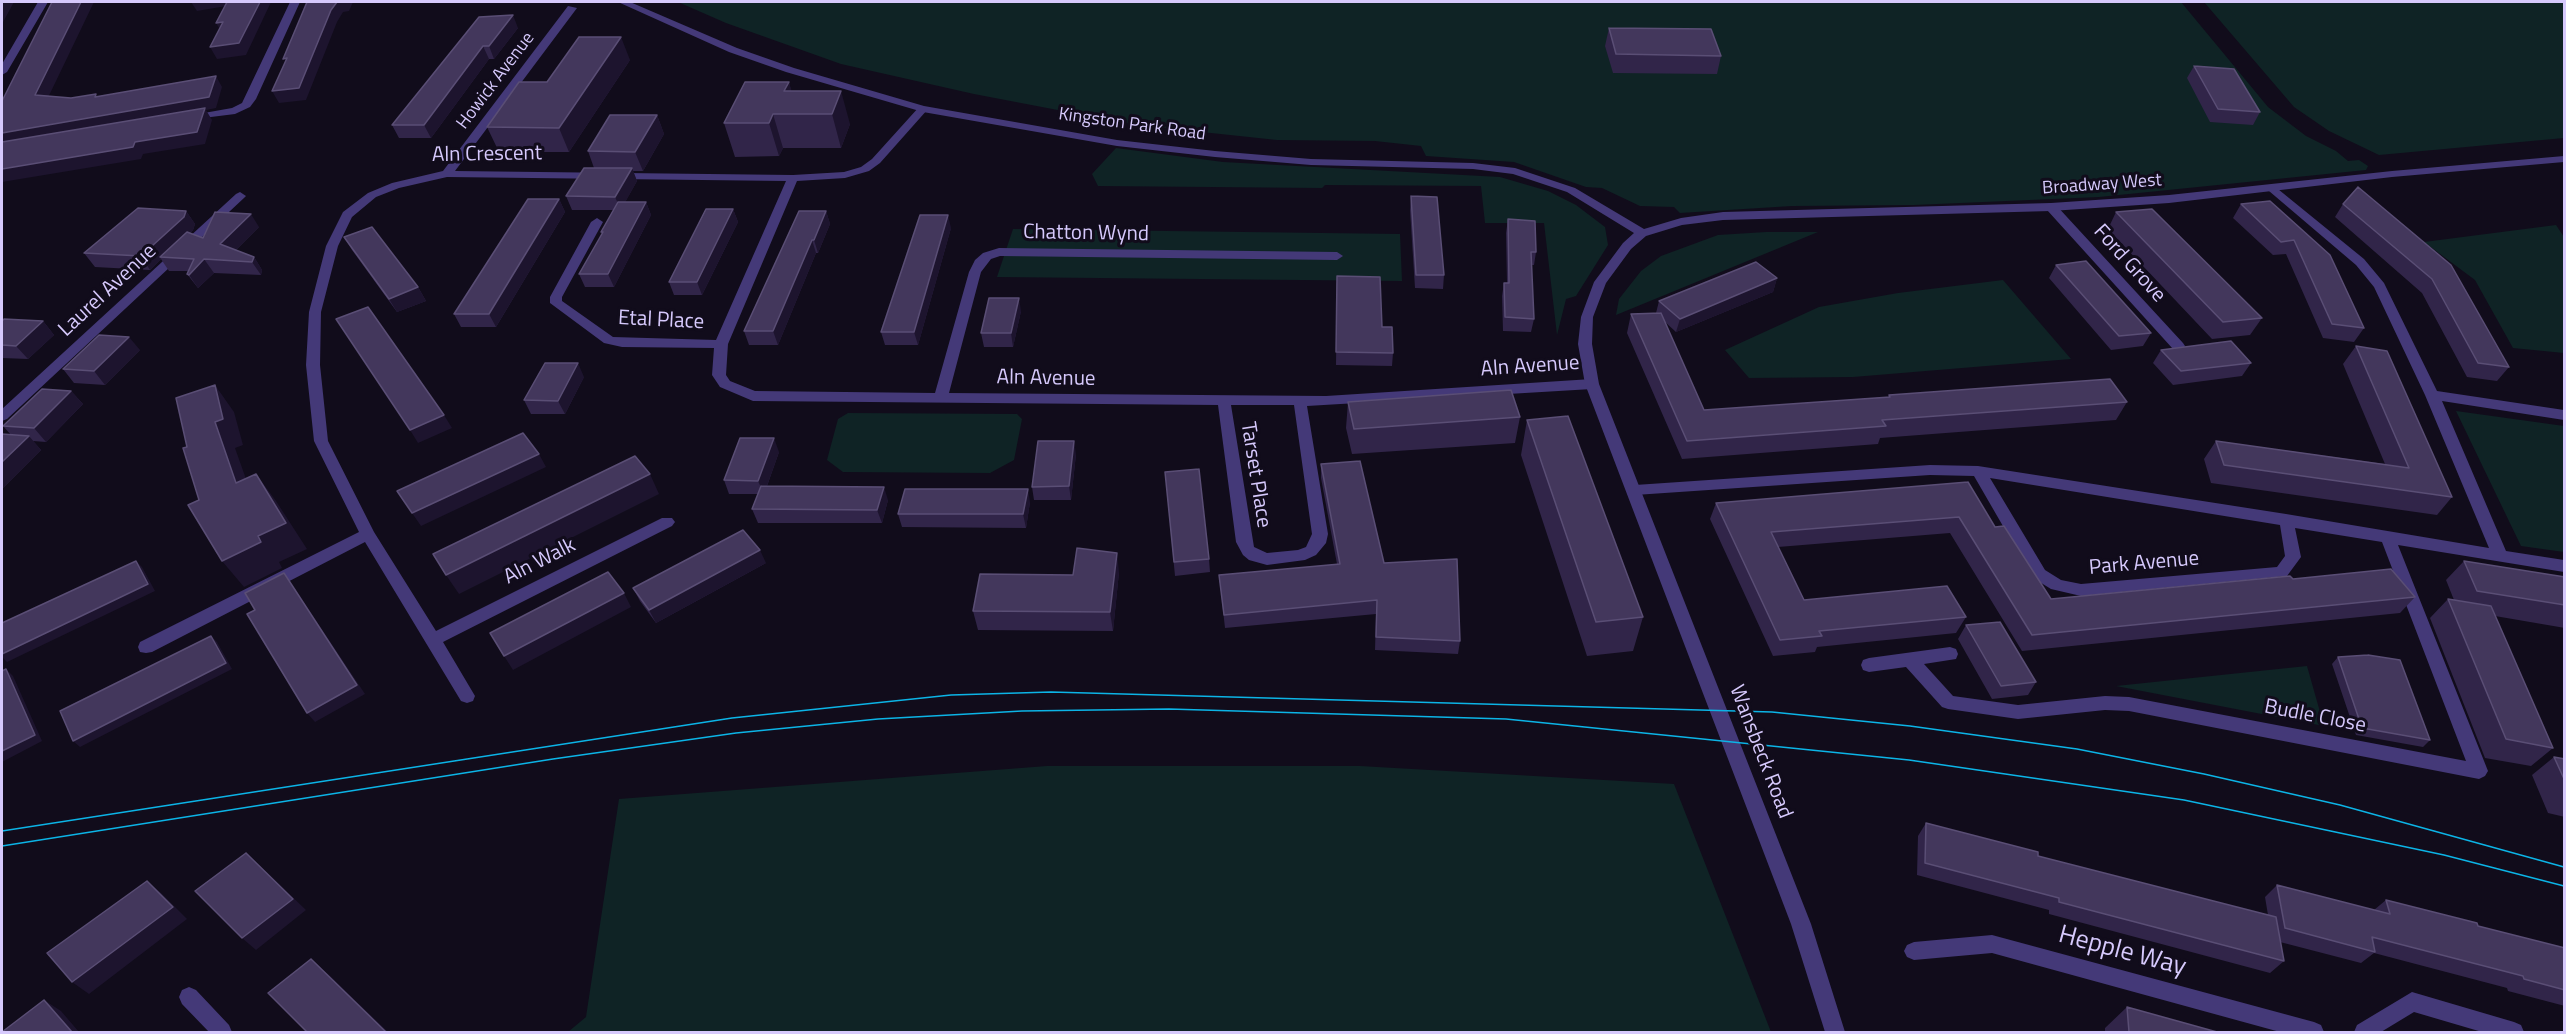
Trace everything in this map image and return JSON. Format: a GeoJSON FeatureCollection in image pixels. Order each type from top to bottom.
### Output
{"type":"FeatureCollection","features":[{"type":"Feature","properties":{"kind":"street"},"geometry":{"type":"LineString","coordinates":[[2,72],[44,2]]}},
{"type":"Feature","properties":{"kind":"street"},"geometry":{"type":"LineString","coordinates":[[176,120],[235,111],[251,99],[295,2]]}},
{"type":"Feature","properties":{"kind":"street","name":"Kingston Park Road"},"geometry":{"type":"LineString","coordinates":[[623,2],[742,53],[923,109],[1117,143],[1215,154],[1311,162],[1473,166],[1515,171],[1571,190],[1642,233]]}},
{"type":"Feature","properties":{"kind":"street","name":"Howick Avenue"},"geometry":{"type":"LineString","coordinates":[[447,174],[572,8]]}},
{"type":"Feature","properties":{"kind":"street","name":"Aln Crescent"},"geometry":{"type":"LineString","coordinates":[[467,696],[368,534],[321,441],[313,365],[315,312],[332,246],[347,214],[372,195],[396,185],[447,174],[793,178],[834,176],[865,169],[876,161],[923,109]]}},
{"type":"Feature","properties":{"kind":"street","name":"Broadway West"},"geometry":{"type":"LineString","coordinates":[[1642,233],[1681,222],[1723,216],[2051,207],[2273,189],[2392,174],[2565,159]]}},
{"type":"Feature","properties":{"kind":"street","name":"Aln Avenue"},"geometry":{"type":"LineString","coordinates":[[793,178],[721,344],[719,375],[725,384],[753,396],[1300,402],[1592,384]]}},
{"type":"Feature","properties":{"kind":"street"},"geometry":{"type":"LineString","coordinates":[[2273,189],[2360,262],[2380,286],[2432,395],[2500,555]]}},
{"type":"Feature","properties":{"kind":"street","name":"Laurel Avenue"},"geometry":{"type":"LineString","coordinates":[[2,416],[240,196]]}},
{"type":"Feature","properties":{"kind":"street","name":"Ford Grove"},"geometry":{"type":"LineString","coordinates":[[2051,207],[2178,346]]}},
{"type":"Feature","properties":{"kind":"street","name":"Etal Place"},"geometry":{"type":"LineString","coordinates":[[597,222],[556,297],[556,303],[609,340],[622,343],[721,344]]}},
{"type":"Feature","properties":{"kind":"street","name":"Wansbeck Road"},"geometry":{"type":"LineString","coordinates":[[1642,233],[1617,258],[1592,300],[1585,331],[1587,363],[1592,384],[1635,490],[1801,924],[1835,1032]]}},
{"type":"Feature","properties":{"kind":"street","name":"Chatton Wynd"},"geometry":{"type":"LineString","coordinates":[[940,399],[975,272],[979,263],[987,256],[999,252],[1337,256]]}},
{"type":"Feature","properties":{"kind":"street"},"geometry":{"type":"LineString","coordinates":[[2432,395],[2565,415]]}},
{"type":"Feature","properties":{"kind":"street","name":"Tarset Place"},"geometry":{"type":"LineString","coordinates":[[1224,401],[1244,542],[1248,551],[1254,556],[1267,559],[1300,556],[1311,551],[1318,543],[1320,534],[1300,402]]}},
{"type":"Feature","properties":{"kind":"street"},"geometry":{"type":"LineString","coordinates":[[1635,490],[1918,470],[1978,471],[2286,519],[2565,566]]}},
{"type":"Feature","properties":{"kind":"street","name":"Park Avenue"},"geometry":{"type":"LineString","coordinates":[[1978,471],[2040,574],[2057,585],[2081,590],[2282,572],[2293,557],[2286,519]]}},
{"type":"Feature","properties":{"kind":"street","name":"Aln Walk"},"geometry":{"type":"LineString","coordinates":[[433,640],[667,522]]}},
{"type":"Feature","properties":{"kind":"street"},"geometry":{"type":"LineString","coordinates":[[146,647],[368,534]]}},
{"type":"Feature","properties":{"kind":"street","name":"Budle Close"},"geometry":{"type":"LineString","coordinates":[[1909,659],[1948,702],[2018,711],[2105,703],[2129,704],[2479,771],[2387,536]]}},
{"type":"Feature","properties":{"kind":"street"},"geometry":{"type":"LineString","coordinates":[[1869,665],[1950,654]]}},
{"type":"Feature","properties":{"kind":"street","name":"Hepple Way"},"geometry":{"type":"LineString","coordinates":[[1914,951],[1992,944],[2314,1032]]}},
{"type":"Feature","properties":{"kind":"street"},"geometry":{"type":"LineString","coordinates":[[189,998],[222,1032]]}},
{"type":"Feature","properties":{"kind":"street"},"geometry":{"type":"LineString","coordinates":[[2364,1032],[2412,1002],[2514,1032]]}},
{"type":"Feature","properties":{"kind":"green space"},"geometry":{"type":"Polygon","coordinates":[[[678,2],[2181,2],[2268,107],[2306,136],[2336,151],[2348,161],[2359,160],[2368,166],[2366,170],[2099,197],[1914,205],[1792,206],[1680,213],[1674,207],[1640,206],[1602,188],[1586,187],[1514,162],[1426,156],[1421,146],[1375,141],[1277,140],[1136,125],[974,94],[841,64],[726,23],[678,2]]]}},
{"type":"Feature","properties":{"kind":"green space"},"geometry":{"type":"Polygon","coordinates":[[[2204,2],[2564,2],[2564,138],[2379,155],[2329,131],[2294,107],[2204,2]]]}},
{"type":"Feature","properties":{"kind":"green space"},"geometry":{"type":"Polygon","coordinates":[[[1116,148],[1223,162],[1500,177],[1548,191],[1576,205],[1605,227],[1608,245],[1576,296],[1566,299],[1557,335],[1544,223],[1485,223],[1481,186],[1325,185],[1322,188],[1098,186],[1092,174],[1116,148]]]}},
{"type":"Feature","properties":{"kind":"green space"},"geometry":{"type":"Polygon","coordinates":[[[2556,225],[2564,237],[2564,353],[2513,348],[2475,280],[2424,242],[2556,225]]]}},
{"type":"Feature","properties":{"kind":"green space"},"geometry":{"type":"Polygon","coordinates":[[[1013,229],[1400,234],[1402,281],[997,277],[1013,229]]]}},
{"type":"Feature","properties":{"kind":"green space"},"geometry":{"type":"Polygon","coordinates":[[[1818,232],[1616,315],[1619,299],[1641,271],[1661,256],[1718,235],[1818,232]]]}},
{"type":"Feature","properties":{"kind":"green space"},"geometry":{"type":"Polygon","coordinates":[[[2003,280],[2071,359],[1853,377],[1749,378],[1725,350],[1819,307],[1898,293],[2003,280]]]}},
{"type":"Feature","properties":{"kind":"green space"},"geometry":{"type":"Polygon","coordinates":[[[2456,411],[2564,426],[2564,552],[2521,546],[2456,411]]]}},
{"type":"Feature","properties":{"kind":"green space"},"geometry":{"type":"Polygon","coordinates":[[[848,413],[1017,414],[1022,419],[1014,460],[990,473],[843,472],[827,460],[838,419],[848,413]]]}},
{"type":"Feature","properties":{"kind":"green space"},"geometry":{"type":"Polygon","coordinates":[[[2307,666],[2324,726],[2116,686],[2307,666]]]}},
{"type":"Feature","properties":{"kind":"green space"},"geometry":{"type":"Polygon","coordinates":[[[1047,766],[1360,766],[1674,784],[1771,1032],[568,1032],[586,1017],[619,799],[1047,766]]]}},
{"type":"Feature","properties":{"kind":"building"},"geometry":{"type":"Polygon","coordinates":[[[52,2],[81,2],[35,95],[71,98],[96,94],[95,97],[216,76],[209,97],[2,133],[2,101],[52,2]]]}},
{"type":"Feature","properties":{"kind":"building"},"geometry":{"type":"Polygon","coordinates":[[[227,2],[260,2],[239,43],[210,47],[223,22],[216,23],[227,2]]]}},
{"type":"Feature","properties":{"kind":"building"},"geometry":{"type":"Polygon","coordinates":[[[307,2],[337,2],[331,10],[299,88],[272,91],[287,58],[283,59],[307,2]]]}},
{"type":"Feature","properties":{"kind":"building"},"geometry":{"type":"Polygon","coordinates":[[[513,15],[489,46],[483,46],[424,125],[392,125],[479,17],[513,15]]]}},
{"type":"Feature","properties":{"kind":"building"},"geometry":{"type":"Polygon","coordinates":[[[1609,28],[1711,29],[1721,56],[1616,54],[1609,28]]]}},
{"type":"Feature","properties":{"kind":"building"},"geometry":{"type":"Polygon","coordinates":[[[579,37],[621,37],[559,128],[487,127],[519,82],[547,82],[579,37]]]}},
{"type":"Feature","properties":{"kind":"building"},"geometry":{"type":"Polygon","coordinates":[[[2194,66],[2234,69],[2260,112],[2218,109],[2194,66]]]}},
{"type":"Feature","properties":{"kind":"building"},"geometry":{"type":"Polygon","coordinates":[[[745,82],[789,82],[784,91],[841,91],[832,114],[773,114],[769,123],[724,123],[745,82]]]}},
{"type":"Feature","properties":{"kind":"building"},"geometry":{"type":"Polygon","coordinates":[[[205,108],[197,132],[135,142],[133,147],[2,169],[2,142],[205,108]]]}},
{"type":"Feature","properties":{"kind":"building"},"geometry":{"type":"Polygon","coordinates":[[[610,115],[657,115],[635,152],[588,151],[610,115]]]}},
{"type":"Feature","properties":{"kind":"building"},"geometry":{"type":"Polygon","coordinates":[[[584,168],[632,168],[615,197],[566,196],[584,168]]]}},
{"type":"Feature","properties":{"kind":"building"},"geometry":{"type":"Polygon","coordinates":[[[2358,187],[2451,265],[2509,367],[2478,363],[2432,279],[2343,204],[2358,187]]]}},
{"type":"Feature","properties":{"kind":"building"},"geometry":{"type":"Polygon","coordinates":[[[1411,196],[1437,197],[1444,275],[1416,275],[1411,196]]]}},
{"type":"Feature","properties":{"kind":"building"},"geometry":{"type":"Polygon","coordinates":[[[528,199],[559,199],[489,314],[454,314],[528,199]]]}},
{"type":"Feature","properties":{"kind":"building"},"geometry":{"type":"Polygon","coordinates":[[[2270,201],[2330,255],[2364,328],[2332,324],[2294,240],[2281,242],[2241,204],[2270,201]]]}},
{"type":"Feature","properties":{"kind":"building"},"geometry":{"type":"Polygon","coordinates":[[[618,202],[646,202],[608,274],[579,274],[603,232],[601,232],[618,202]]]}},
{"type":"Feature","properties":{"kind":"building"},"geometry":{"type":"Polygon","coordinates":[[[138,208],[186,211],[184,217],[141,256],[84,253],[138,208]]]}},
{"type":"Feature","properties":{"kind":"building"},"geometry":{"type":"Polygon","coordinates":[[[706,209],[733,209],[697,282],[669,282],[706,209]]]}},
{"type":"Feature","properties":{"kind":"building"},"geometry":{"type":"Polygon","coordinates":[[[2152,209],[2262,318],[2223,322],[2116,212],[2152,209]]]}},
{"type":"Feature","properties":{"kind":"building"},"geometry":{"type":"Polygon","coordinates":[[[799,211],[826,211],[773,331],[744,331],[799,211]]]}},
{"type":"Feature","properties":{"kind":"building"},"geometry":{"type":"Polygon","coordinates":[[[215,212],[251,214],[220,244],[254,257],[252,262],[204,259],[189,275],[187,274],[194,259],[160,257],[187,232],[203,238],[215,212]]]}},
{"type":"Feature","properties":{"kind":"building"},"geometry":{"type":"Polygon","coordinates":[[[920,215],[948,215],[914,332],[881,332],[920,215]]]}},
{"type":"Feature","properties":{"kind":"building"},"geometry":{"type":"Polygon","coordinates":[[[1508,219],[1535,221],[1536,252],[1531,252],[1534,319],[1505,317],[1504,283],[1509,283],[1508,219]]]}},
{"type":"Feature","properties":{"kind":"building"},"geometry":{"type":"Polygon","coordinates":[[[372,227],[418,287],[389,299],[344,237],[372,227]]]}},
{"type":"Feature","properties":{"kind":"building"},"geometry":{"type":"Polygon","coordinates":[[[2086,261],[2151,333],[2119,336],[2056,265],[2086,261]]]}},
{"type":"Feature","properties":{"kind":"building"},"geometry":{"type":"Polygon","coordinates":[[[1756,262],[1777,278],[1680,319],[1659,301],[1756,262]]]}},
{"type":"Feature","properties":{"kind":"building"},"geometry":{"type":"Polygon","coordinates":[[[1337,276],[1380,277],[1382,327],[1392,327],[1393,353],[1336,352],[1337,276]]]}},
{"type":"Feature","properties":{"kind":"building"},"geometry":{"type":"Polygon","coordinates":[[[989,298],[1019,298],[1011,333],[981,333],[989,298]]]}},
{"type":"Feature","properties":{"kind":"building"},"geometry":{"type":"Polygon","coordinates":[[[368,307],[444,415],[410,430],[336,319],[368,307]]]}},
{"type":"Feature","properties":{"kind":"building"},"geometry":{"type":"Polygon","coordinates":[[[1661,313],[1704,410],[2110,379],[2127,402],[1882,420],[1886,426],[1687,441],[1631,314],[1661,313]]]}},
{"type":"Feature","properties":{"kind":"building"},"geometry":{"type":"Polygon","coordinates":[[[4,319],[43,321],[16,346],[2,345],[2,321],[4,319]]]}},
{"type":"Feature","properties":{"kind":"building"},"geometry":{"type":"Polygon","coordinates":[[[99,335],[129,337],[94,371],[63,369],[99,335]]]}},
{"type":"Feature","properties":{"kind":"building"},"geometry":{"type":"Polygon","coordinates":[[[2231,341],[2251,363],[2181,371],[2161,350],[2231,341]]]}},
{"type":"Feature","properties":{"kind":"building"},"geometry":{"type":"Polygon","coordinates":[[[2356,346],[2387,351],[2452,497],[2224,465],[2216,441],[2409,468],[2356,346]]]}},
{"type":"Feature","properties":{"kind":"building"},"geometry":{"type":"Polygon","coordinates":[[[545,363],[578,363],[558,401],[524,400],[545,363]]]}},
{"type":"Feature","properties":{"kind":"building"},"geometry":{"type":"Polygon","coordinates":[[[215,385],[223,419],[215,422],[236,483],[256,474],[286,523],[258,536],[261,542],[222,561],[188,505],[199,500],[183,448],[187,447],[176,398],[215,385]]]}},
{"type":"Feature","properties":{"kind":"building"},"geometry":{"type":"Polygon","coordinates":[[[42,389],[71,391],[34,428],[3,426],[42,389]]]}},
{"type":"Feature","properties":{"kind":"building"},"geometry":{"type":"Polygon","coordinates":[[[1511,390],[1520,417],[1354,429],[1348,402],[1511,390]]]}},
{"type":"Feature","properties":{"kind":"building"},"geometry":{"type":"Polygon","coordinates":[[[1568,416],[1643,617],[1596,622],[1527,420],[1568,416]]]}},
{"type":"Feature","properties":{"kind":"building"},"geometry":{"type":"Polygon","coordinates":[[[523,433],[539,454],[412,513],[397,491],[523,433]]]}},
{"type":"Feature","properties":{"kind":"building"},"geometry":{"type":"Polygon","coordinates":[[[2,434],[29,436],[2,462],[2,434]]]}},
{"type":"Feature","properties":{"kind":"building"},"geometry":{"type":"Polygon","coordinates":[[[740,438],[774,438],[758,481],[724,480],[740,438]]]}},
{"type":"Feature","properties":{"kind":"building"},"geometry":{"type":"Polygon","coordinates":[[[1038,441],[1074,441],[1069,486],[1032,487],[1038,441]]]}},
{"type":"Feature","properties":{"kind":"building"},"geometry":{"type":"Polygon","coordinates":[[[635,456],[650,474],[446,575],[433,554],[635,456]]]}},
{"type":"Feature","properties":{"kind":"building"},"geometry":{"type":"Polygon","coordinates":[[[1360,461],[1384,563],[1457,559],[1460,641],[1376,637],[1377,600],[1224,615],[1219,575],[1340,564],[1321,464],[1360,461]]]}},
{"type":"Feature","properties":{"kind":"building"},"geometry":{"type":"Polygon","coordinates":[[[1199,469],[1209,559],[1174,562],[1165,472],[1199,469]]]}},
{"type":"Feature","properties":{"kind":"building"},"geometry":{"type":"Polygon","coordinates":[[[1968,482],[1995,527],[2004,526],[2051,599],[2290,576],[2293,579],[2391,569],[2415,597],[2032,635],[1959,517],[1771,532],[1804,600],[1947,586],[1966,617],[1819,631],[1822,636],[1780,640],[1716,503],[1968,482]]]}},
{"type":"Feature","properties":{"kind":"building"},"geometry":{"type":"Polygon","coordinates":[[[761,486],[884,487],[877,510],[752,509],[761,486]]]}},
{"type":"Feature","properties":{"kind":"building"},"geometry":{"type":"Polygon","coordinates":[[[905,489],[1028,489],[1023,514],[898,514],[905,489]]]}},
{"type":"Feature","properties":{"kind":"building"},"geometry":{"type":"Polygon","coordinates":[[[743,530],[760,550],[649,610],[633,588],[743,530]]]}},
{"type":"Feature","properties":{"kind":"building"},"geometry":{"type":"Polygon","coordinates":[[[1077,548],[1117,553],[1110,612],[973,611],[980,574],[1073,575],[1077,548]]]}},
{"type":"Feature","properties":{"kind":"building"},"geometry":{"type":"Polygon","coordinates":[[[136,561],[148,584],[2,654],[2,623],[136,561]]]}},
{"type":"Feature","properties":{"kind":"building"},"geometry":{"type":"Polygon","coordinates":[[[2464,561],[2565,577],[2565,605],[2477,591],[2464,561]]]}},
{"type":"Feature","properties":{"kind":"building"},"geometry":{"type":"Polygon","coordinates":[[[608,572],[624,593],[504,656],[490,633],[608,572]]]}},
{"type":"Feature","properties":{"kind":"building"},"geometry":{"type":"Polygon","coordinates":[[[284,573],[357,685],[307,713],[247,614],[255,610],[245,593],[284,573]]]}},
{"type":"Feature","properties":{"kind":"building"},"geometry":{"type":"Polygon","coordinates":[[[2448,599],[2491,606],[2553,748],[2506,739],[2448,599]]]}},
{"type":"Feature","properties":{"kind":"building"},"geometry":{"type":"Polygon","coordinates":[[[2000,622],[2036,682],[2001,686],[1966,625],[2000,622]]]}},
{"type":"Feature","properties":{"kind":"building"},"geometry":{"type":"Polygon","coordinates":[[[211,636],[226,663],[73,741],[60,711],[211,636]]]}},
{"type":"Feature","properties":{"kind":"building"},"geometry":{"type":"Polygon","coordinates":[[[2368,655],[2400,660],[2430,740],[2362,728],[2338,657],[2368,655]]]}},
{"type":"Feature","properties":{"kind":"building"},"geometry":{"type":"Polygon","coordinates":[[[6,669],[35,735],[2,751],[2,671],[6,669]]]}},
{"type":"Feature","properties":{"kind":"building"},"geometry":{"type":"Polygon","coordinates":[[[2554,757],[2565,759],[2565,781],[2554,757]]]}},
{"type":"Feature","properties":{"kind":"building"},"geometry":{"type":"Polygon","coordinates":[[[1926,823],[2038,852],[2038,856],[2276,917],[2284,961],[2059,902],[2059,898],[1925,863],[1926,823]]]}},
{"type":"Feature","properties":{"kind":"building"},"geometry":{"type":"Polygon","coordinates":[[[246,853],[293,899],[242,938],[195,891],[246,853]]]}},
{"type":"Feature","properties":{"kind":"building"},"geometry":{"type":"Polygon","coordinates":[[[147,881],[173,907],[72,982],[47,953],[147,881]]]}},
{"type":"Feature","properties":{"kind":"building"},"geometry":{"type":"Polygon","coordinates":[[[2277,885],[2390,914],[2386,900],[2565,948],[2565,990],[2524,979],[2523,976],[2372,937],[2375,952],[2285,928],[2277,885]]]}},
{"type":"Feature","properties":{"kind":"building"},"geometry":{"type":"Polygon","coordinates":[[[311,959],[386,1032],[307,1032],[268,993],[311,959]]]}},
{"type":"Feature","properties":{"kind":"building"},"geometry":{"type":"Polygon","coordinates":[[[44,1000],[72,1032],[2,1032],[44,1000]]]}},
{"type":"Feature","properties":{"kind":"building"},"geometry":{"type":"Polygon","coordinates":[[[2127,1007],[2217,1032],[2129,1032],[2127,1007]]]}},
{"type":"Feature","properties":{"kind":"tram line"},"geometry":{"type":"LineString","coordinates":[[2,831],[732,718],[951,695],[1051,692],[1772,712],[1910,726],[2077,749],[2204,774],[2340,805],[2564,867]]}},
{"type":"Feature","properties":{"kind":"tram line"},"geometry":{"type":"LineString","coordinates":[[2,846],[553,759],[736,733],[878,719],[1022,711],[1169,709],[1506,719],[1909,760],[2184,800],[2444,855],[2564,886]]}}]}
